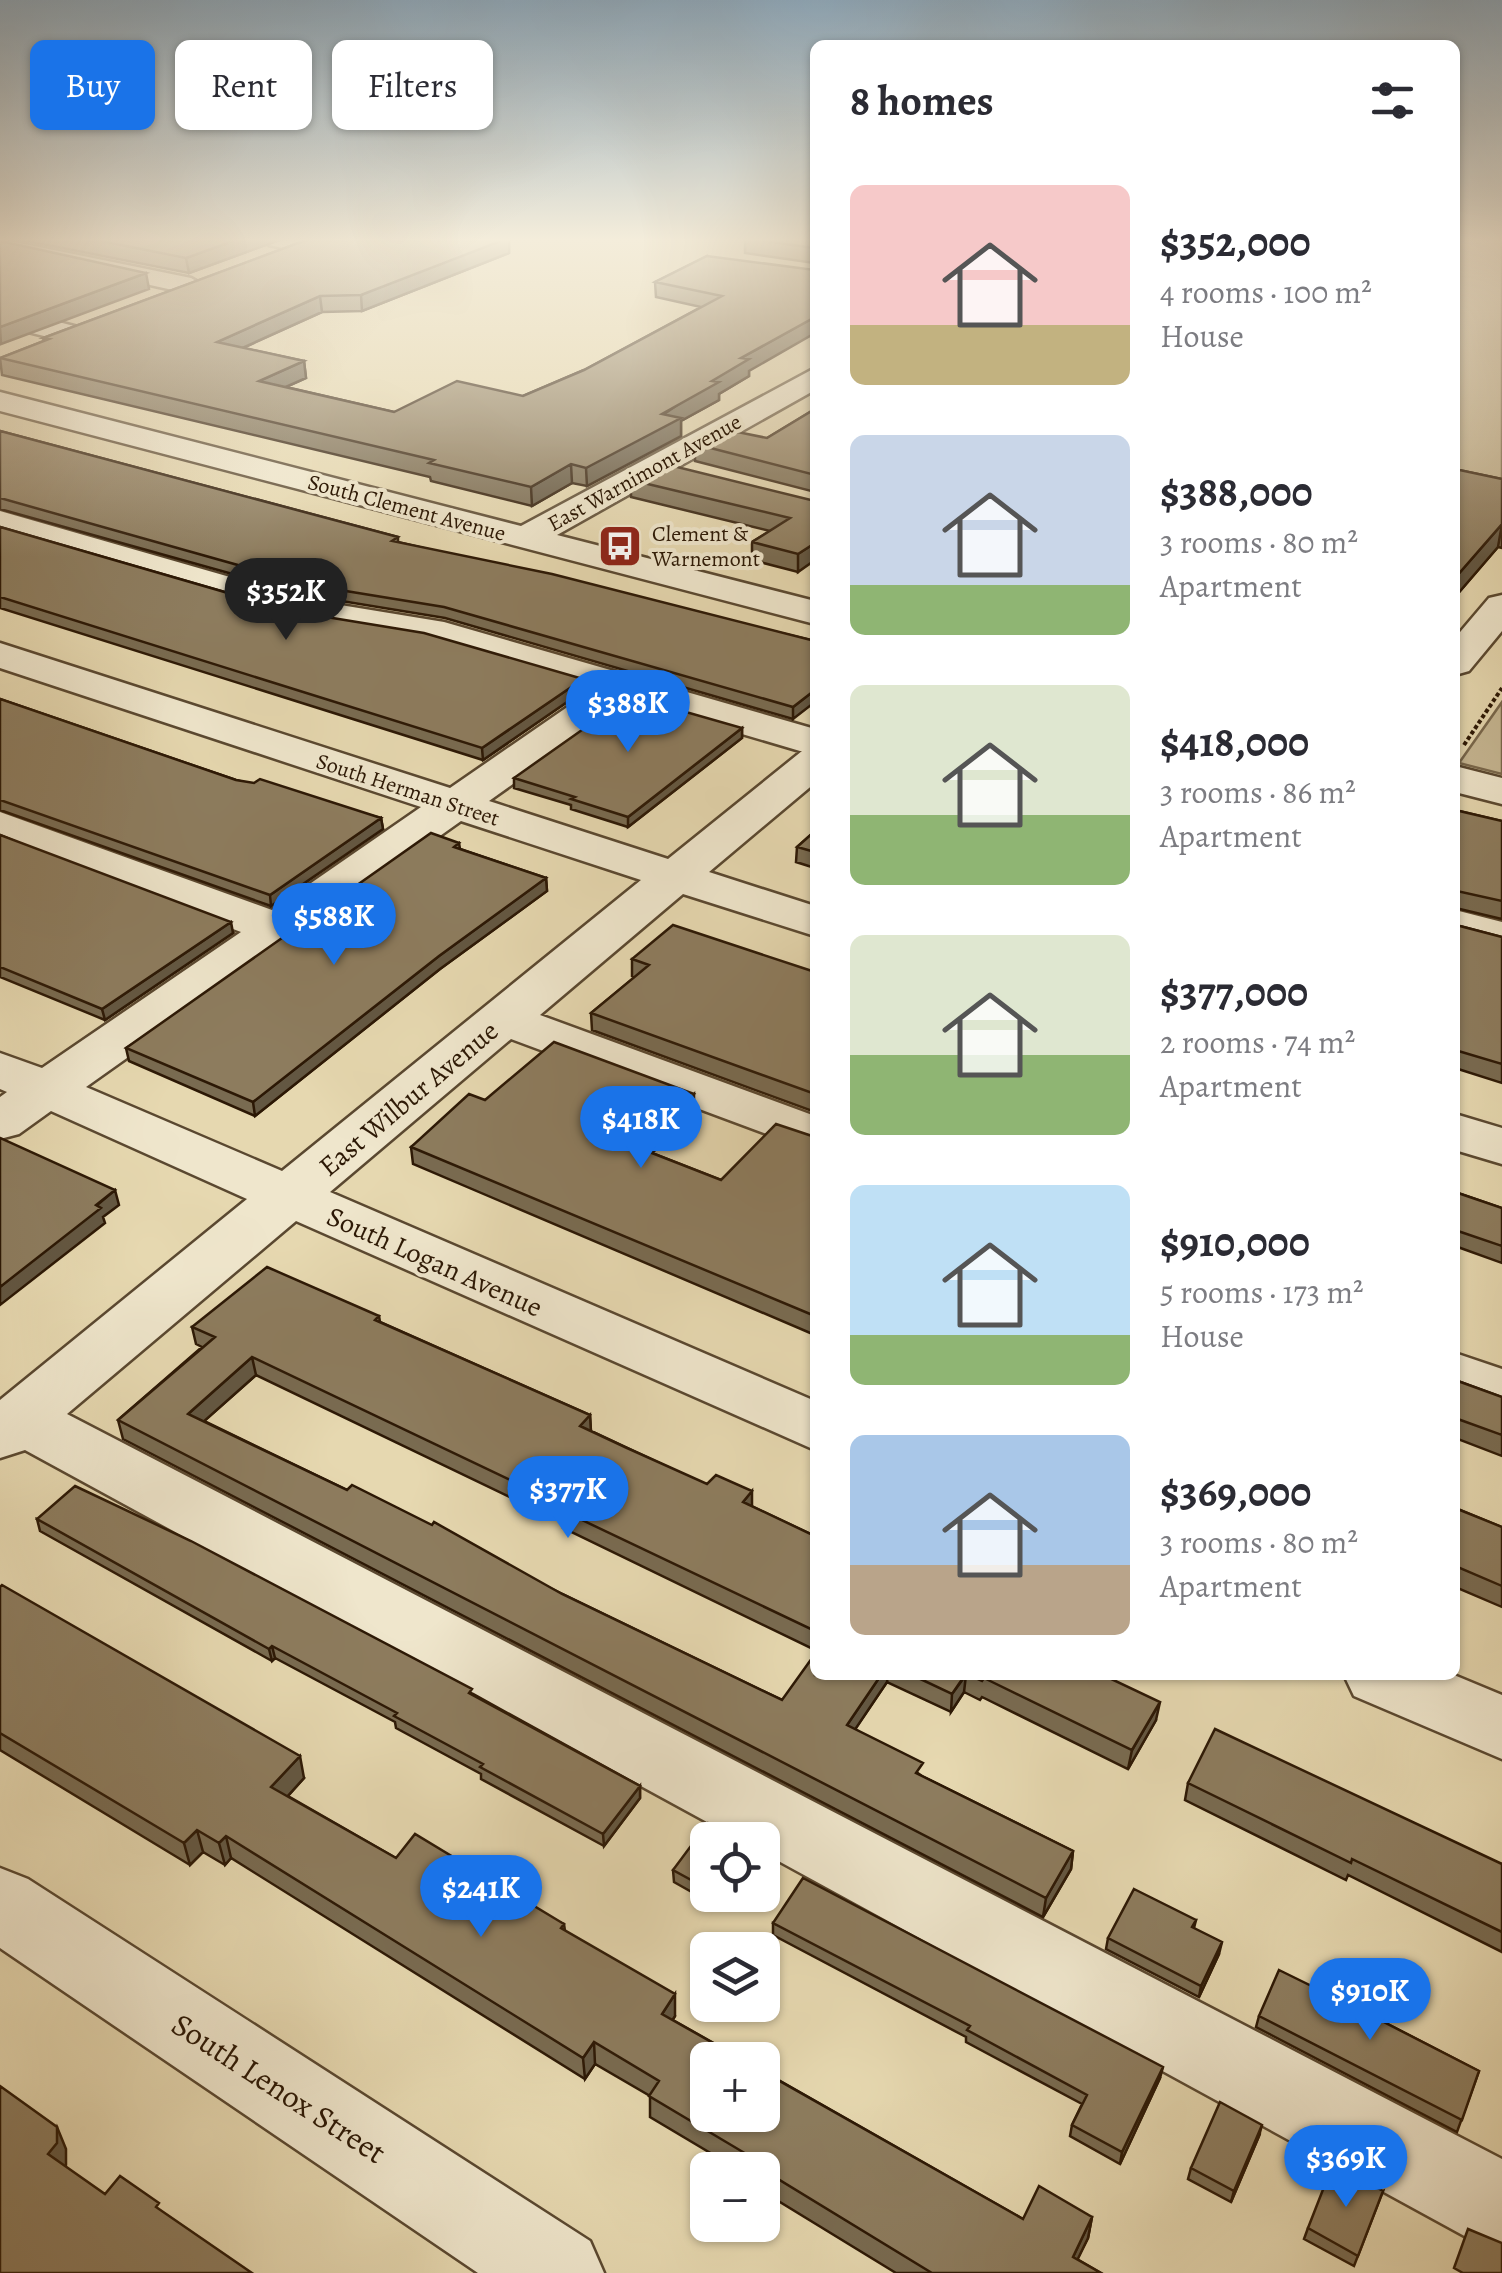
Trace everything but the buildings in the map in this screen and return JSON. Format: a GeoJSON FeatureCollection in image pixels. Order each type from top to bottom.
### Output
{"type":"FeatureCollection","features":[{"type":"Feature","properties":{"kind":"street"},"geometry":{"type":"LineString","coordinates":[[17,352],[35,345]]}},
{"type":"Feature","properties":{"kind":"street","name":"East Warnimont Avenue"},"geometry":{"type":"LineString","coordinates":[[525,538],[810,380]]}},
{"type":"Feature","properties":{"kind":"street","name":"South Clement Avenue"},"geometry":{"type":"LineString","coordinates":[[0,401],[810,612]]}},
{"type":"Feature","properties":{"kind":"street"},"geometry":{"type":"LineString","coordinates":[[656,466],[710,479]]}},
{"type":"Feature","properties":{"kind":"street"},"geometry":{"type":"LineString","coordinates":[[0,522],[306,611],[430,630],[810,741]]}},
{"type":"Feature","properties":{"kind":"street"},"geometry":{"type":"LineString","coordinates":[[1460,657],[1502,606]]}},
{"type":"Feature","properties":{"kind":"street","name":"South Herman Street"},"geometry":{"type":"LineString","coordinates":[[0,655],[810,920]]}},
{"type":"Feature","properties":{"kind":"street"},"geometry":{"type":"LineString","coordinates":[[0,1122],[23,1079],[278,929],[625,686]]}},
{"type":"Feature","properties":{"kind":"street","name":"East Wilbur Avenue"},"geometry":{"type":"LineString","coordinates":[[10,1427],[810,765]]}},
{"type":"Feature","properties":{"kind":"street"},"geometry":{"type":"LineString","coordinates":[[1460,769],[1502,791]]}},
{"type":"Feature","properties":{"kind":"street"},"geometry":{"type":"LineString","coordinates":[[0,825],[278,929]]}},
{"type":"Feature","properties":{"kind":"street"},"geometry":{"type":"LineString","coordinates":[[1460,925],[1502,938]]}},
{"type":"Feature","properties":{"kind":"street"},"geometry":{"type":"LineString","coordinates":[[504,1018],[810,1133]]}},
{"type":"Feature","properties":{"kind":"street","name":"South Logan Avenue"},"geometry":{"type":"LineString","coordinates":[[23,1079],[810,1426]]}},
{"type":"Feature","properties":{"kind":"street"},"geometry":{"type":"LineString","coordinates":[[1460,1133],[1502,1147]]}},
{"type":"Feature","properties":{"kind":"street"},"geometry":{"type":"LineString","coordinates":[[1460,1377],[1502,1393]]}},
{"type":"Feature","properties":{"kind":"street"},"geometry":{"type":"LineString","coordinates":[[10,1427],[1502,2207]]}},
{"type":"Feature","properties":{"kind":"street"},"geometry":{"type":"LineString","coordinates":[[1392,1680],[1502,1728]]}},
{"type":"Feature","properties":{"kind":"street","name":"South Lenox Street"},"geometry":{"type":"LineString","coordinates":[[0,1904],[558,2273]]}},
{"type":"Feature","properties":{"kind":"path"},"geometry":{"type":"LineString","coordinates":[[1460,760],[1502,688]]}},
{"type":"Feature","properties":{"kind":"shaded area"},"geometry":{"type":"Polygon","coordinates":[[[1460,345],[1502,345],[1502,482],[1460,474],[1460,345]]]}},
{"type":"Feature","properties":{"kind":"shaded area"},"geometry":{"type":"Polygon","coordinates":[[[1502,702],[1502,774],[1460,762],[1502,702]]]}},
{"type":"Feature","properties":{"kind":"place","name":"Clement & Warnemont"},"geometry":{"type":"Point","coordinates":[620,546]}}]}
